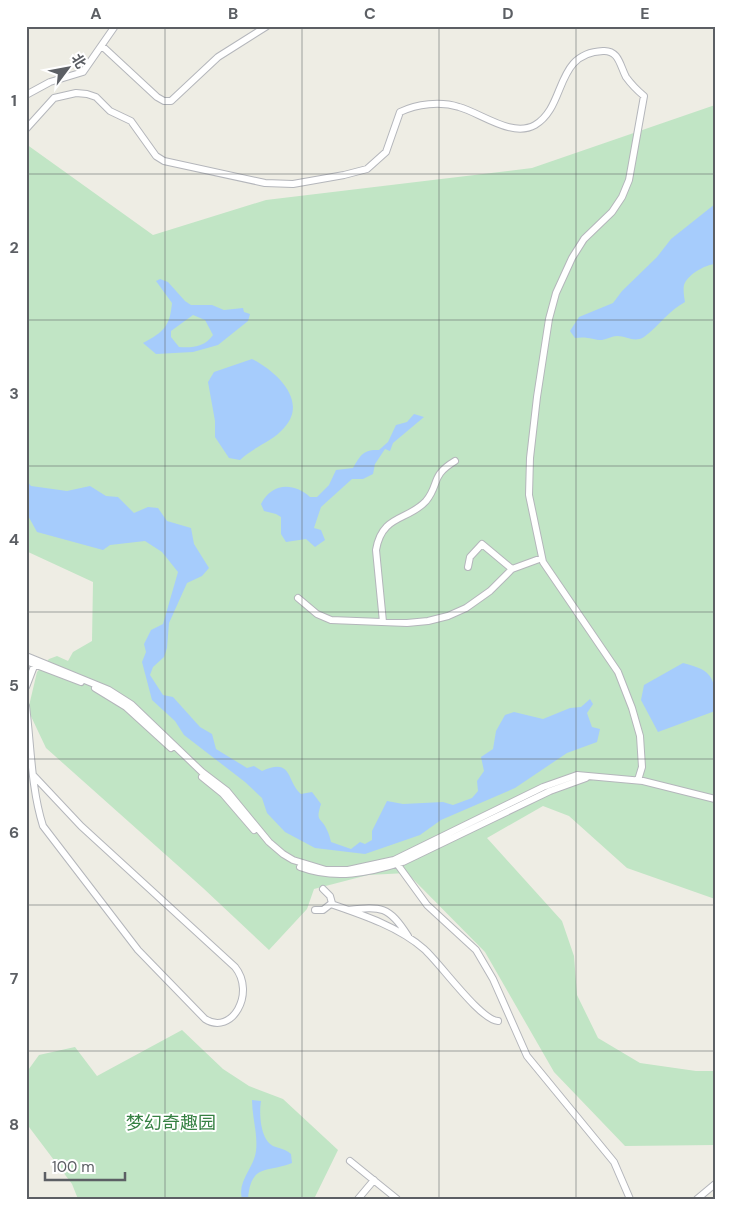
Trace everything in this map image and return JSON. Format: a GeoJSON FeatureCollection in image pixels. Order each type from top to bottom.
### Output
{"type":"FeatureCollection","features":[{"type":"Feature","properties":{"kind":"street"},"geometry":{"type":"LineString","coordinates":[[26,95],[50,82],[83,72],[115,26]]}},
{"type":"Feature","properties":{"kind":"street"},"geometry":{"type":"LineString","coordinates":[[102,46],[157,97],[164,101],[171,101],[218,57],[267,26]]}},
{"type":"Feature","properties":{"kind":"street"},"geometry":{"type":"LineString","coordinates":[[26,129],[54,98],[76,93],[87,94],[96,97],[110,111],[131,121],[156,156],[164,161],[265,183],[293,184],[367,169],[386,152],[400,112],[416,105],[458,106],[504,125],[518,128],[534,126],[544,117],[553,104],[571,64],[586,54],[605,50],[617,56],[626,76],[644,96],[629,180],[612,212],[584,239],[572,258],[556,293],[549,319],[537,397],[529,476],[529,495],[542,558],[618,672],[640,736],[642,767],[638,780]]}},
{"type":"Feature","properties":{"kind":"street"},"geometry":{"type":"LineString","coordinates":[[383,622],[376,550],[378,542],[390,524],[427,500],[436,478],[443,468],[455,461]]}},
{"type":"Feature","properties":{"kind":"street"},"geometry":{"type":"LineString","coordinates":[[468,567],[474,550],[482,544],[512,569]]}},
{"type":"Feature","properties":{"kind":"street"},"geometry":{"type":"LineString","coordinates":[[298,598],[317,614],[331,620],[407,623],[448,616],[477,602],[512,569],[542,558]]}},
{"type":"Feature","properties":{"kind":"street"},"geometry":{"type":"LineString","coordinates":[[26,656],[36,662],[109,690],[131,704],[202,772],[227,791],[269,842],[293,860],[326,870],[338,871],[396,862],[544,787],[577,775],[638,780],[715,799]]}},
{"type":"Feature","properties":{"kind":"street"},"geometry":{"type":"LineString","coordinates":[[26,662],[36,662]]}},
{"type":"Feature","properties":{"kind":"street"},"geometry":{"type":"LineString","coordinates":[[26,686],[36,662]]}},
{"type":"Feature","properties":{"kind":"street"},"geometry":{"type":"LineString","coordinates":[[26,706],[34,776],[39,812],[43,826],[138,950],[205,1019],[211,1023],[219,1023],[232,1016],[237,1010],[244,994],[242,977],[235,967],[81,826],[34,776]]}},
{"type":"Feature","properties":{"kind":"street"},"geometry":{"type":"LineString","coordinates":[[396,862],[427,905],[476,950],[493,980],[527,1056],[614,1162],[630,1199]]}},
{"type":"Feature","properties":{"kind":"street"},"geometry":{"type":"LineString","coordinates":[[323,889],[330,896],[331,904]]}},
{"type":"Feature","properties":{"kind":"street"},"geometry":{"type":"LineString","coordinates":[[331,904],[408,937],[426,951],[472,1003],[493,1021],[498,1021]]}},
{"type":"Feature","properties":{"kind":"street"},"geometry":{"type":"LineString","coordinates":[[315,910],[323,910],[331,904]]}},
{"type":"Feature","properties":{"kind":"street"},"geometry":{"type":"LineString","coordinates":[[348,910],[380,908],[400,924],[408,937]]}},
{"type":"Feature","properties":{"kind":"street"},"geometry":{"type":"LineString","coordinates":[[350,1161],[397,1199]]}},
{"type":"Feature","properties":{"kind":"street"},"geometry":{"type":"LineString","coordinates":[[358,1199],[374,1180]]}},
{"type":"Feature","properties":{"kind":"street"},"geometry":{"type":"LineString","coordinates":[[697,1199],[715,1184]]}},
{"type":"Feature","properties":{"kind":"green space"},"geometry":{"type":"Polygon","coordinates":[[[715,105],[715,899],[627,868],[569,816],[543,806],[487,838],[562,921],[574,956],[577,995],[598,1038],[640,1063],[696,1071],[715,1071],[715,1145],[625,1146],[554,1072],[485,952],[407,873],[368,875],[314,889],[307,909],[269,950],[203,888],[46,748],[28,710],[37,672],[49,659],[57,656],[68,661],[73,652],[92,641],[93,582],[26,551],[26,144],[153,235],[266,200],[532,168],[715,105]]]}},
{"type":"Feature","properties":{"kind":"green space","name":"梦幻奇趣园"},"geometry":{"type":"Polygon","coordinates":[[[182,1030],[223,1069],[249,1086],[283,1099],[338,1150],[314,1199],[78,1199],[72,1184],[26,1123],[26,1073],[39,1055],[75,1047],[97,1076],[182,1030]]]}},
{"type":"Feature","properties":{"kind":"water"},"geometry":{"type":"Polygon","coordinates":[[[715,204],[715,264],[706,266],[689,277],[684,285],[685,302],[640,339],[621,336],[613,336],[602,340],[583,337],[575,338],[570,331],[579,317],[613,303],[622,291],[657,257],[671,239],[715,204]]]}},
{"type":"Feature","properties":{"kind":"water"},"geometry":{"type":"Polygon","coordinates":[[[160,279],[168,282],[191,305],[212,305],[224,310],[243,308],[244,312],[250,314],[248,321],[218,345],[193,352],[156,354],[143,343],[165,328],[170,317],[172,303],[156,281],[160,279]],[[193,315],[171,331],[171,337],[179,347],[193,347],[206,342],[213,335],[205,320],[193,315]]]}},
{"type":"Feature","properties":{"kind":"water"},"geometry":{"type":"Polygon","coordinates":[[[252,359],[271,371],[279,379],[291,397],[293,408],[291,418],[279,433],[240,460],[229,458],[215,437],[215,421],[208,382],[214,372],[252,359]]]}},
{"type":"Feature","properties":{"kind":"water"},"geometry":{"type":"Polygon","coordinates":[[[414,414],[424,417],[393,443],[390,451],[385,449],[375,464],[373,474],[363,479],[352,479],[321,507],[314,528],[321,530],[325,540],[315,547],[306,539],[286,542],[281,534],[281,517],[264,511],[261,504],[271,492],[283,487],[290,487],[310,497],[317,497],[329,485],[336,470],[353,468],[363,454],[379,450],[388,442],[396,425],[407,422],[414,414]]]}},
{"type":"Feature","properties":{"kind":"water"},"geometry":{"type":"Polygon","coordinates":[[[26,480],[31,486],[67,491],[90,486],[106,496],[118,497],[134,513],[148,507],[158,508],[167,521],[191,528],[194,544],[209,568],[202,576],[187,583],[169,623],[167,648],[164,657],[153,667],[150,675],[163,695],[173,697],[200,727],[212,734],[216,749],[247,768],[254,766],[262,771],[272,767],[284,769],[288,772],[296,789],[301,794],[312,792],[321,804],[319,817],[327,830],[331,842],[351,849],[360,842],[365,844],[372,840],[372,831],[387,801],[403,804],[443,802],[453,805],[472,798],[478,791],[477,781],[484,771],[481,757],[493,749],[496,731],[505,715],[514,712],[543,719],[570,708],[581,707],[590,699],[593,704],[587,713],[592,727],[600,729],[597,742],[567,753],[515,788],[441,820],[420,835],[365,854],[315,848],[285,832],[267,813],[262,798],[245,782],[184,735],[175,721],[152,700],[142,662],[146,652],[144,644],[151,630],[163,624],[178,572],[162,552],[145,541],[110,545],[103,550],[37,532],[26,512],[26,480]]]}},
{"type":"Feature","properties":{"kind":"water"},"geometry":{"type":"Polygon","coordinates":[[[683,663],[702,670],[711,678],[715,692],[715,711],[658,732],[641,700],[644,685],[683,663]]]}},
{"type":"Feature","properties":{"kind":"water"},"geometry":{"type":"Polygon","coordinates":[[[252,1100],[261,1101],[260,1119],[265,1138],[273,1146],[291,1154],[292,1163],[257,1174],[250,1188],[248,1199],[242,1199],[242,1186],[256,1151],[252,1100]]]}}]}
